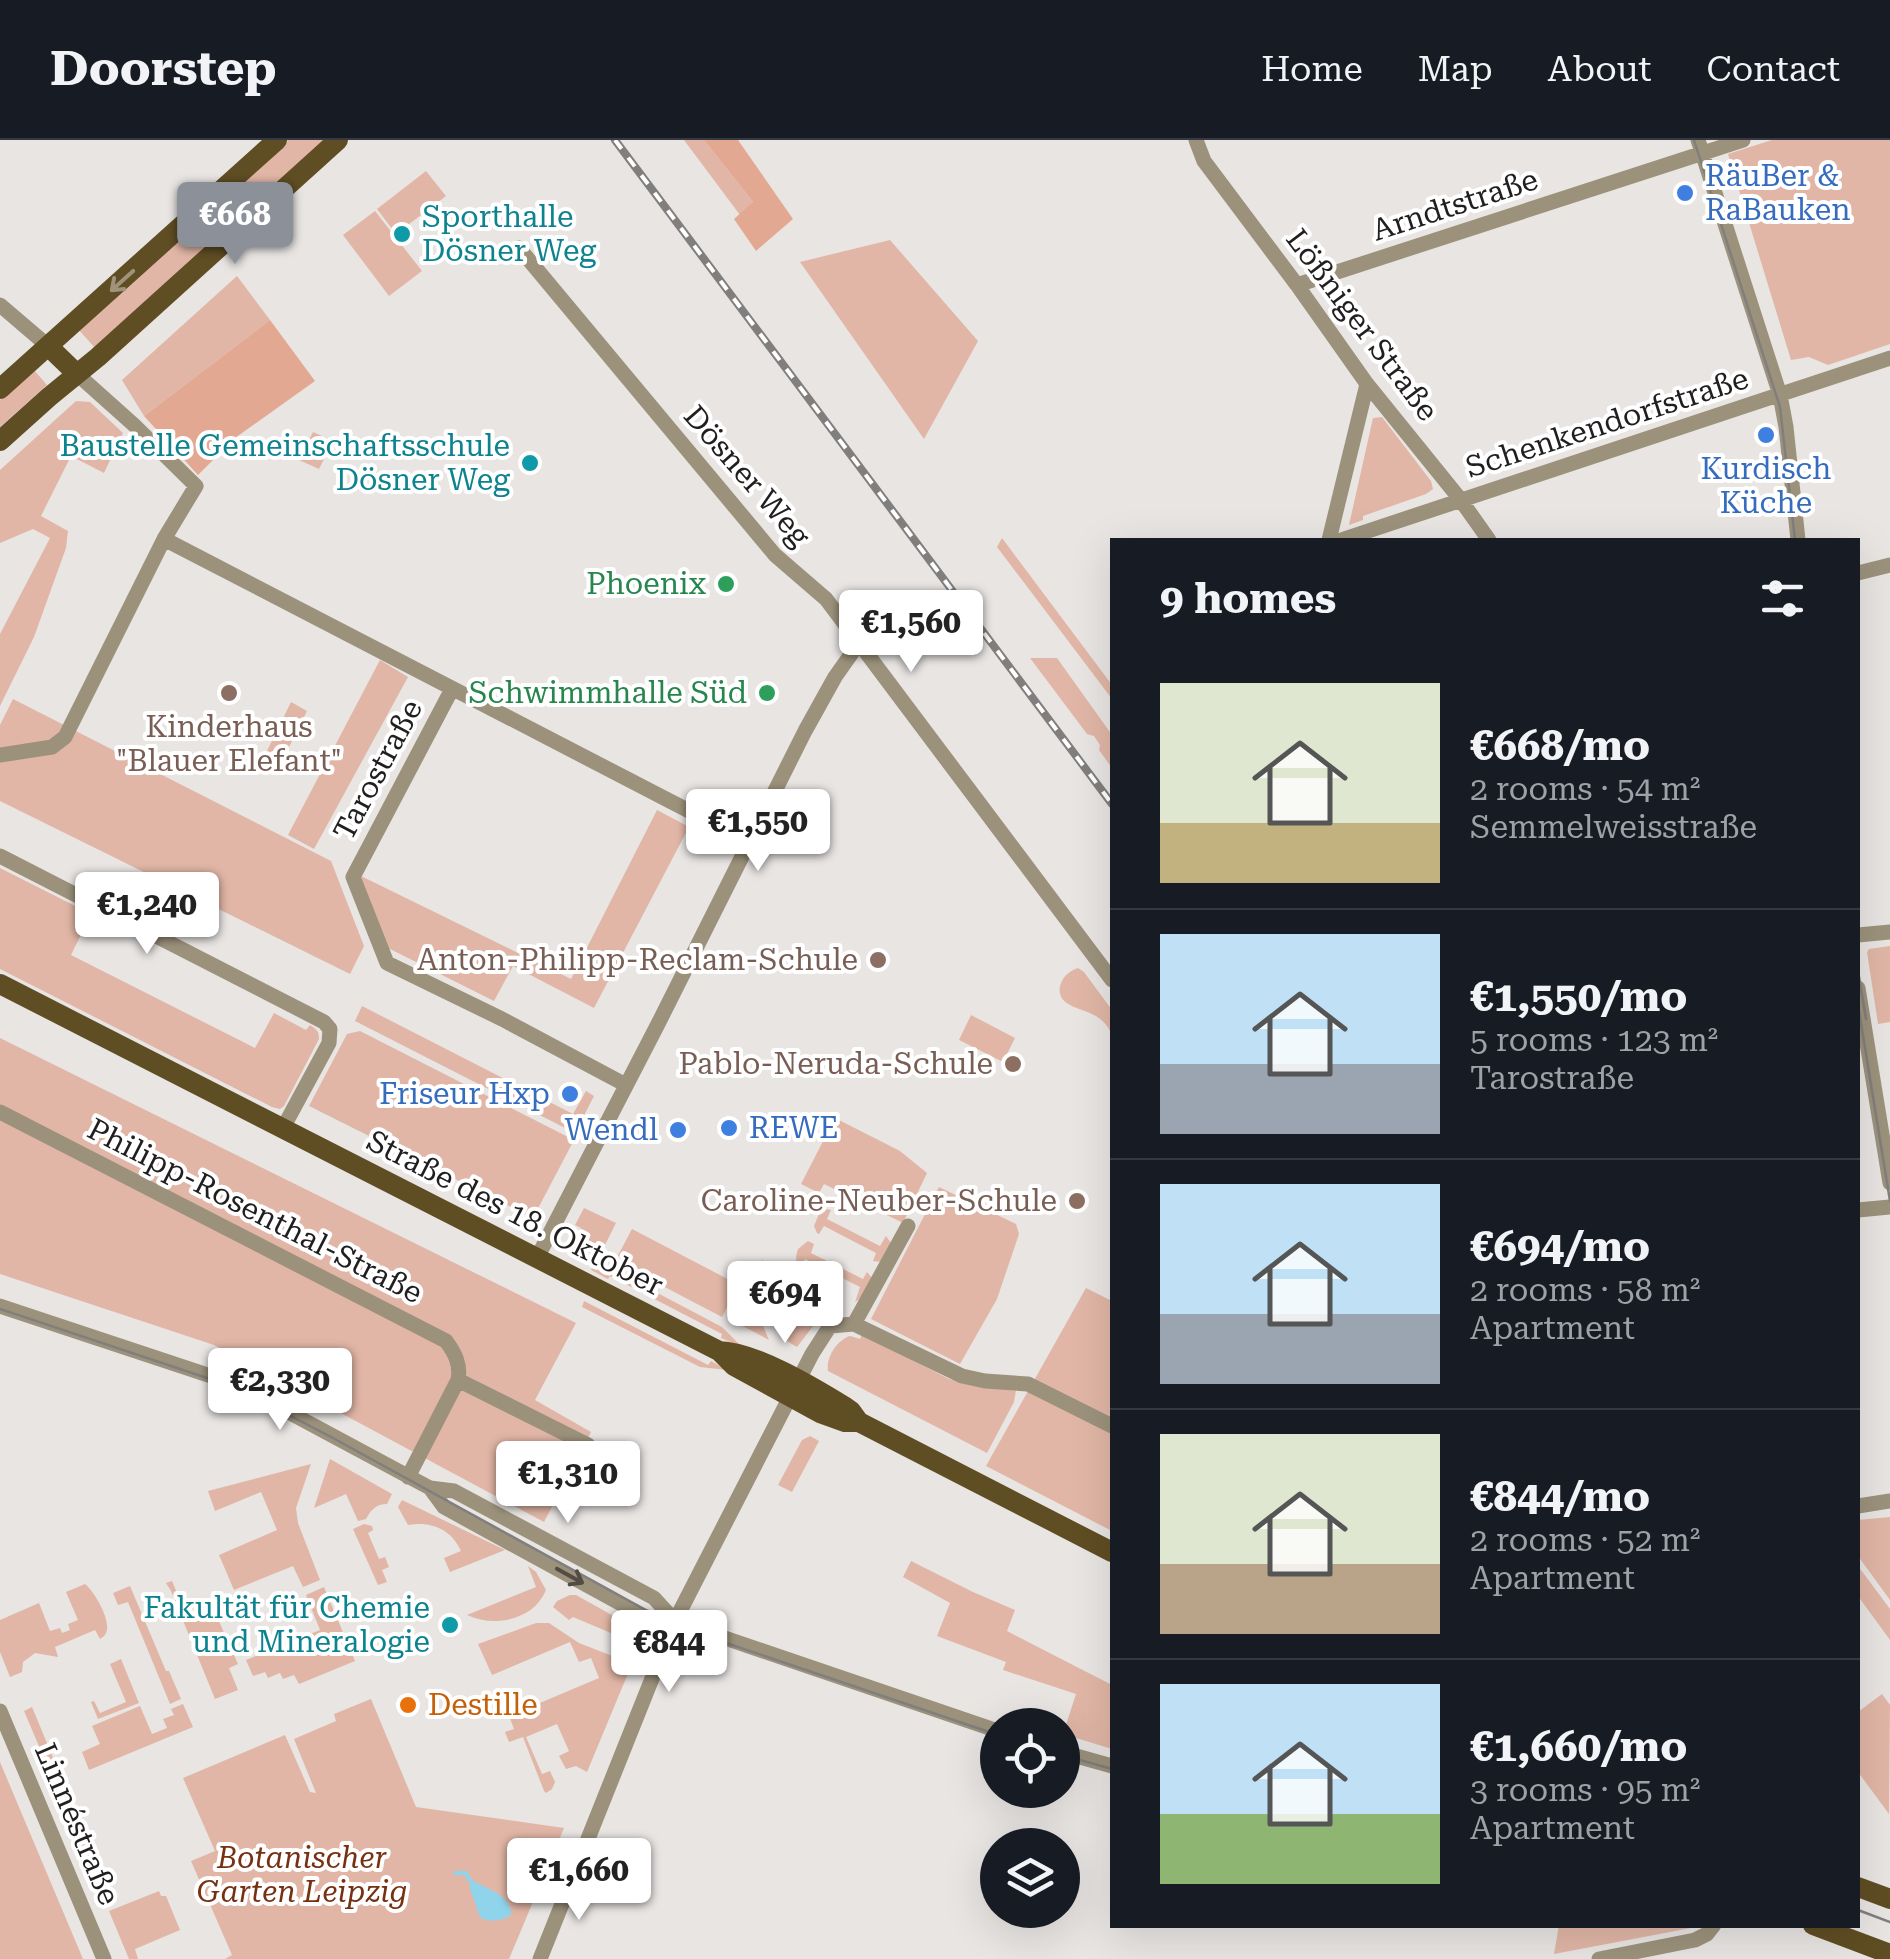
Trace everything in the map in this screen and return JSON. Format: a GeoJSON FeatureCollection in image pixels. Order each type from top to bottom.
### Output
{"type":"FeatureCollection","features":[{"type":"Feature","properties":{"kind":"main road"},"geometry":{"type":"LineString","coordinates":[[0,389],[277,140]]}},
{"type":"Feature","properties":{"kind":"main road"},"geometry":{"type":"LineString","coordinates":[[0,441],[338,140]]}},
{"type":"Feature","properties":{"kind":"main road"},"geometry":{"type":"LineString","coordinates":[[48,346],[77,374]]}},
{"type":"Feature","properties":{"kind":"main road","name":"Straße des 18. Oktober"},"geometry":{"type":"LineString","coordinates":[[0,984],[720,1351],[734,1366],[795,1389],[832,1418],[859,1422],[1110,1551]]}},
{"type":"Feature","properties":{"kind":"main road"},"geometry":{"type":"LineString","coordinates":[[1860,1887],[1890,1900]]}},
{"type":"Feature","properties":{"kind":"main road"},"geometry":{"type":"LineString","coordinates":[[1821,1928],[1890,1954]]}},
{"type":"Feature","properties":{"kind":"street","name":"Lößniger Straße"},"geometry":{"type":"LineString","coordinates":[[1196,140],[1204,161],[1367,384],[1488,538]]}},
{"type":"Feature","properties":{"kind":"street","name":"Arndtstraße"},"geometry":{"type":"LineString","coordinates":[[1298,285],[1700,147],[1744,140]]}},
{"type":"Feature","properties":{"kind":"street"},"geometry":{"type":"LineString","coordinates":[[1700,147],[1780,395],[1798,538]]}},
{"type":"Feature","properties":{"kind":"street","name":"Dösner Weg"},"geometry":{"type":"LineString","coordinates":[[519,248],[774,555],[826,599],[1110,977]]}},
{"type":"Feature","properties":{"kind":"street"},"geometry":{"type":"LineString","coordinates":[[0,305],[48,346]]}},
{"type":"Feature","properties":{"kind":"street","name":"Schenkendorfstraße"},"geometry":{"type":"LineString","coordinates":[[1347,538],[1890,358]]}},
{"type":"Feature","properties":{"kind":"street"},"geometry":{"type":"LineString","coordinates":[[0,755],[52,747],[65,737],[164,539],[196,486],[77,374]]}},
{"type":"Feature","properties":{"kind":"street"},"geometry":{"type":"LineString","coordinates":[[1330,538],[1367,384]]}},
{"type":"Feature","properties":{"kind":"street","name":"Tarostraße"},"geometry":{"type":"LineString","coordinates":[[164,539],[749,842]]}},
{"type":"Feature","properties":{"kind":"street"},"geometry":{"type":"LineString","coordinates":[[1860,572],[1890,565]]}},
{"type":"Feature","properties":{"kind":"street"},"geometry":{"type":"LineString","coordinates":[[536,1258],[820,704],[859,643]]}},
{"type":"Feature","properties":{"kind":"street","name":"Tarostraße"},"geometry":{"type":"LineString","coordinates":[[452,689],[353,877],[386,963],[502,1019],[626,1086]]}},
{"type":"Feature","properties":{"kind":"street"},"geometry":{"type":"LineString","coordinates":[[0,856],[324,1022],[330,1029],[329,1043],[284,1128]]}},
{"type":"Feature","properties":{"kind":"street"},"geometry":{"type":"LineString","coordinates":[[1860,935],[1890,932]]}},
{"type":"Feature","properties":{"kind":"street"},"geometry":{"type":"LineString","coordinates":[[1860,1000],[1890,1183]]}},
{"type":"Feature","properties":{"kind":"street","name":"Philipp-Rosenthal-Straße"},"geometry":{"type":"LineString","coordinates":[[0,1112],[446,1342],[454,1350],[458,1380]]}},
{"type":"Feature","properties":{"kind":"street"},"geometry":{"type":"LineString","coordinates":[[1860,1210],[1890,1206]]}},
{"type":"Feature","properties":{"kind":"street"},"geometry":{"type":"LineString","coordinates":[[854,1324],[908,1226]]}},
{"type":"Feature","properties":{"kind":"street"},"geometry":{"type":"LineString","coordinates":[[0,1306],[238,1385],[408,1477],[430,1488],[454,1491],[654,1598],[675,1621],[980,1725]]}},
{"type":"Feature","properties":{"kind":"street"},"geometry":{"type":"LineString","coordinates":[[540,1959],[675,1621],[830,1326],[854,1324],[962,1376],[1028,1384],[1110,1425]]}},
{"type":"Feature","properties":{"kind":"street"},"geometry":{"type":"LineString","coordinates":[[408,1477],[458,1380],[588,1445]]}},
{"type":"Feature","properties":{"kind":"street"},"geometry":{"type":"LineString","coordinates":[[1860,1506],[1890,1501]]}},
{"type":"Feature","properties":{"kind":"street","name":"Linnéstraße"},"geometry":{"type":"LineString","coordinates":[[0,1710],[104,1959]]}},
{"type":"Feature","properties":{"kind":"street"},"geometry":{"type":"LineString","coordinates":[[1080,1757],[1110,1765]]}},
{"type":"Feature","properties":{"kind":"street"},"geometry":{"type":"LineString","coordinates":[[1600,1959],[1695,1940],[1712,1928]]}},
{"type":"Feature","properties":{"kind":"green space"},"geometry":{"type":"Polygon","coordinates":[[[288,140],[327,140],[96,349],[78,329],[288,140]]]}},
{"type":"Feature","properties":{"kind":"green space"},"geometry":{"type":"Polygon","coordinates":[[[684,140],[704,140],[753,202],[740,215],[684,140]]]}},
{"type":"Feature","properties":{"kind":"green space"},"geometry":{"type":"Polygon","coordinates":[[[1772,140],[1890,140],[1890,344],[1828,365],[1809,357],[1791,360],[1728,154],[1772,140]]]}},
{"type":"Feature","properties":{"kind":"green space"},"geometry":{"type":"Polygon","coordinates":[[[426,171],[446,196],[396,234],[377,209],[426,171]]]}},
{"type":"Feature","properties":{"kind":"green space"},"geometry":{"type":"Polygon","coordinates":[[[375,211],[422,271],[389,296],[343,235],[375,211]]]}},
{"type":"Feature","properties":{"kind":"green space"},"geometry":{"type":"Polygon","coordinates":[[[890,240],[978,341],[924,439],[800,262],[890,240]]]}},
{"type":"Feature","properties":{"kind":"green space"},"geometry":{"type":"Polygon","coordinates":[[[237,276],[270,320],[144,416],[122,380],[237,276]]]}},
{"type":"Feature","properties":{"kind":"green space"},"geometry":{"type":"Polygon","coordinates":[[[34,370],[47,385],[0,427],[0,400],[34,370]]]}},
{"type":"Feature","properties":{"kind":"green space"},"geometry":{"type":"Polygon","coordinates":[[[76,401],[90,402],[123,433],[104,473],[71,456],[41,516],[68,531],[66,548],[34,637],[0,706],[0,634],[50,538],[33,529],[0,543],[0,470],[76,401]]]}},
{"type":"Feature","properties":{"kind":"green space"},"geometry":{"type":"Polygon","coordinates":[[[1382,417],[1433,489],[1349,525],[1373,418],[1382,417]]]}},
{"type":"Feature","properties":{"kind":"green space"},"geometry":{"type":"Polygon","coordinates":[[[313,432],[333,441],[319,469],[299,460],[313,432]]]}},
{"type":"Feature","properties":{"kind":"green space"},"geometry":{"type":"Polygon","coordinates":[[[1002,538],[1110,682],[1110,696],[997,547],[1002,538]]]}},
{"type":"Feature","properties":{"kind":"green space"},"geometry":{"type":"Polygon","coordinates":[[[1030,658],[1057,658],[1110,732],[1110,765],[1094,736],[1087,734],[1030,658]]]}},
{"type":"Feature","properties":{"kind":"green space"},"geometry":{"type":"Polygon","coordinates":[[[380,660],[408,677],[314,849],[288,835],[380,660]]]}},
{"type":"Feature","properties":{"kind":"green space"},"geometry":{"type":"Polygon","coordinates":[[[13,699],[331,861],[364,946],[350,974],[0,801],[0,725],[13,699]]]}},
{"type":"Feature","properties":{"kind":"green space"},"geometry":{"type":"Polygon","coordinates":[[[291,702],[307,711],[281,763],[265,755],[291,702]]]}},
{"type":"Feature","properties":{"kind":"green space"},"geometry":{"type":"Polygon","coordinates":[[[657,810],[689,827],[594,1008],[513,966],[494,1001],[388,948],[358,880],[361,876],[571,979],[657,810]]]}},
{"type":"Feature","properties":{"kind":"green space"},"geometry":{"type":"Polygon","coordinates":[[[0,868],[91,914],[71,955],[255,1048],[274,1013],[306,1030],[310,1025],[314,1028],[319,1039],[284,1106],[272,1107],[0,969],[0,868]]]}},
{"type":"Feature","properties":{"kind":"green space"},"geometry":{"type":"Polygon","coordinates":[[[1890,946],[1890,1022],[1878,1024],[1867,952],[1890,946]]]}},
{"type":"Feature","properties":{"kind":"green space"},"geometry":{"type":"Polygon","coordinates":[[[1078,968],[1084,972],[1110,1007],[1110,1032],[1099,1018],[1062,998],[1060,986],[1069,972],[1078,968]]]}},
{"type":"Feature","properties":{"kind":"green space"},"geometry":{"type":"Polygon","coordinates":[[[362,1006],[573,1114],[586,1091],[594,1096],[575,1133],[355,1021],[362,1006]]]}},
{"type":"Feature","properties":{"kind":"green space"},"geometry":{"type":"Polygon","coordinates":[[[971,1015],[1015,1038],[1003,1062],[959,1040],[971,1015]]]}},
{"type":"Feature","properties":{"kind":"green space"},"geometry":{"type":"Polygon","coordinates":[[[360,1031],[574,1140],[533,1218],[309,1106],[347,1034],[360,1031]]]}},
{"type":"Feature","properties":{"kind":"green space"},"geometry":{"type":"Polygon","coordinates":[[[0,1038],[576,1323],[535,1400],[591,1432],[544,1522],[214,1345],[0,1274],[0,1038]]]}},
{"type":"Feature","properties":{"kind":"green space"},"geometry":{"type":"Polygon","coordinates":[[[835,1118],[900,1151],[927,1173],[903,1223],[824,1184],[819,1193],[801,1184],[835,1118]]]}},
{"type":"Feature","properties":{"kind":"green space"},"geometry":{"type":"Polygon","coordinates":[[[939,1187],[1016,1224],[1019,1234],[997,1299],[960,1364],[871,1319],[939,1187]]]}},
{"type":"Feature","properties":{"kind":"green space"},"geometry":{"type":"Polygon","coordinates":[[[584,1208],[616,1223],[602,1251],[576,1238],[581,1228],[575,1225],[584,1208]]]}},
{"type":"Feature","properties":{"kind":"green space"},"geometry":{"type":"Polygon","coordinates":[[[826,1209],[831,1210],[827,1219],[880,1246],[886,1236],[891,1243],[881,1262],[873,1261],[876,1253],[824,1226],[817,1233],[814,1226],[826,1209]]]}},
{"type":"Feature","properties":{"kind":"green space"},"geometry":{"type":"Polygon","coordinates":[[[632,1229],[739,1285],[722,1317],[615,1261],[632,1229]]]}},
{"type":"Feature","properties":{"kind":"green space"},"geometry":{"type":"Polygon","coordinates":[[[808,1241],[814,1244],[811,1253],[863,1279],[867,1272],[872,1278],[864,1296],[855,1302],[860,1287],[805,1259],[801,1268],[796,1261],[797,1252],[808,1241]]]}},
{"type":"Feature","properties":{"kind":"green space"},"geometry":{"type":"Polygon","coordinates":[[[595,1260],[722,1327],[742,1347],[610,1276],[608,1279],[591,1270],[595,1260]]]}},
{"type":"Feature","properties":{"kind":"green space"},"geometry":{"type":"Polygon","coordinates":[[[762,1260],[780,1270],[776,1278],[840,1309],[823,1316],[750,1283],[762,1260]]]}},
{"type":"Feature","properties":{"kind":"green space"},"geometry":{"type":"Polygon","coordinates":[[[748,1287],[766,1333],[769,1340],[731,1320],[748,1287]]]}},
{"type":"Feature","properties":{"kind":"green space"},"geometry":{"type":"Polygon","coordinates":[[[1086,1288],[1110,1300],[1110,1530],[986,1466],[1086,1288]]]}},
{"type":"Feature","properties":{"kind":"green space"},"geometry":{"type":"Polygon","coordinates":[[[755,1291],[817,1321],[797,1347],[771,1323],[755,1291]]]}},
{"type":"Feature","properties":{"kind":"green space"},"geometry":{"type":"Polygon","coordinates":[[[584,1301],[708,1365],[711,1361],[727,1370],[700,1367],[582,1307],[584,1301]]]}},
{"type":"Feature","properties":{"kind":"green space"},"geometry":{"type":"Polygon","coordinates":[[[862,1334],[949,1379],[984,1388],[1016,1390],[1014,1402],[987,1453],[828,1371],[837,1345],[850,1336],[860,1339],[862,1334]]]}},
{"type":"Feature","properties":{"kind":"green space"},"geometry":{"type":"Polygon","coordinates":[[[810,1436],[819,1441],[792,1492],[778,1485],[802,1440],[810,1436]]]}},
{"type":"Feature","properties":{"kind":"green space"},"geometry":{"type":"Polygon","coordinates":[[[330,1459],[392,1494],[387,1504],[377,1506],[366,1519],[358,1521],[346,1494],[314,1508],[330,1459]]]}},
{"type":"Feature","properties":{"kind":"green space"},"geometry":{"type":"Polygon","coordinates":[[[311,1464],[296,1508],[320,1580],[303,1587],[293,1566],[234,1590],[219,1555],[277,1530],[261,1492],[215,1511],[208,1491],[311,1464]]]}},
{"type":"Feature","properties":{"kind":"green space"},"geometry":{"type":"Polygon","coordinates":[[[402,1500],[505,1550],[450,1572],[444,1558],[461,1551],[457,1543],[439,1528],[408,1525],[398,1507],[402,1500]]]}},
{"type":"Feature","properties":{"kind":"green space"},"geometry":{"type":"Polygon","coordinates":[[[1890,1517],[1890,1600],[1860,1559],[1860,1520],[1890,1517]]]}},
{"type":"Feature","properties":{"kind":"green space"},"geometry":{"type":"Polygon","coordinates":[[[364,1524],[372,1526],[368,1533],[379,1559],[385,1557],[389,1567],[382,1570],[387,1582],[378,1585],[353,1529],[364,1524]]]}},
{"type":"Feature","properties":{"kind":"green space"},"geometry":{"type":"Polygon","coordinates":[[[911,1561],[1015,1610],[1007,1631],[1110,1684],[1110,1748],[1080,1739],[1080,1708],[1071,1708],[1076,1694],[1003,1670],[1006,1662],[937,1636],[950,1603],[903,1577],[911,1561]]]}},
{"type":"Feature","properties":{"kind":"green space"},"geometry":{"type":"Polygon","coordinates":[[[528,1566],[546,1590],[532,1608],[501,1621],[467,1615],[536,1587],[528,1566]]]}},
{"type":"Feature","properties":{"kind":"green space"},"geometry":{"type":"Polygon","coordinates":[[[1860,1569],[1890,1609],[1890,1640],[1860,1599],[1860,1569]]]}},
{"type":"Feature","properties":{"kind":"green space"},"geometry":{"type":"Polygon","coordinates":[[[172,1581],[187,1617],[218,1619],[238,1664],[229,1668],[238,1690],[215,1699],[166,1583],[172,1581]]]}},
{"type":"Feature","properties":{"kind":"green space"},"geometry":{"type":"Polygon","coordinates":[[[85,1584],[104,1614],[105,1635],[100,1639],[95,1630],[55,1647],[58,1657],[35,1653],[23,1662],[22,1672],[10,1677],[0,1652],[0,1620],[39,1603],[50,1631],[70,1630],[68,1624],[78,1620],[66,1592],[85,1584]]]}},
{"type":"Feature","properties":{"kind":"green space"},"geometry":{"type":"Polygon","coordinates":[[[130,1586],[181,1699],[170,1704],[128,1602],[118,1605],[113,1593],[130,1586]]]}},
{"type":"Feature","properties":{"kind":"green space"},"geometry":{"type":"Polygon","coordinates":[[[324,1587],[355,1661],[299,1684],[294,1675],[283,1679],[280,1673],[268,1678],[265,1672],[253,1676],[246,1660],[320,1630],[306,1595],[324,1587]]]}},
{"type":"Feature","properties":{"kind":"green space"},"geometry":{"type":"Polygon","coordinates":[[[570,1595],[637,1629],[641,1637],[638,1649],[624,1646],[625,1639],[573,1617],[569,1620],[553,1607],[570,1595]]]}},
{"type":"Feature","properties":{"kind":"green space"},"geometry":{"type":"Polygon","coordinates":[[[536,1623],[549,1623],[579,1643],[615,1657],[617,1653],[634,1659],[587,1772],[576,1766],[566,1769],[559,1756],[569,1751],[557,1724],[526,1737],[542,1774],[550,1771],[555,1782],[546,1793],[523,1737],[509,1742],[505,1732],[514,1729],[509,1716],[599,1678],[591,1658],[579,1662],[570,1642],[492,1675],[478,1644],[536,1623]]]}},
{"type":"Feature","properties":{"kind":"green space"},"geometry":{"type":"Polygon","coordinates":[[[121,1659],[139,1703],[98,1719],[91,1702],[100,1713],[126,1702],[110,1664],[121,1659]]]}},
{"type":"Feature","properties":{"kind":"green space"},"geometry":{"type":"Polygon","coordinates":[[[1882,1694],[1890,1705],[1889,1814],[1860,1775],[1860,1710],[1882,1694]]]}},
{"type":"Feature","properties":{"kind":"green space","name":"Botanischer Garten Leipzig"},"geometry":{"type":"Polygon","coordinates":[[[371,1699],[416,1807],[564,1828],[509,1959],[225,1959],[232,1955],[191,1861],[215,1851],[183,1778],[285,1735],[310,1792],[316,1793],[294,1739],[336,1721],[334,1714],[371,1699]]]}},
{"type":"Feature","properties":{"kind":"green space"},"geometry":{"type":"Polygon","coordinates":[[[183,1704],[193,1727],[89,1770],[82,1752],[100,1744],[92,1726],[140,1706],[152,1734],[167,1728],[163,1719],[174,1715],[171,1709],[183,1704]]]}},
{"type":"Feature","properties":{"kind":"green space"},"geometry":{"type":"Polygon","coordinates":[[[32,1707],[109,1893],[103,1896],[24,1711],[32,1707]]]}},
{"type":"Feature","properties":{"kind":"green space"},"geometry":{"type":"Polygon","coordinates":[[[0,1762],[83,1959],[0,1959],[0,1762]]]}},
{"type":"Feature","properties":{"kind":"green space"},"geometry":{"type":"Polygon","coordinates":[[[159,1891],[166,1896],[180,1930],[135,1949],[138,1959],[129,1959],[109,1911],[159,1891]]]}},
{"type":"Feature","properties":{"kind":"green space"},"geometry":{"type":"Polygon","coordinates":[[[1558,1928],[1691,1928],[1554,1954],[1558,1928]]]}},
{"type":"Feature","properties":{"kind":"shaded area"},"geometry":{"type":"Polygon","coordinates":[[[704,140],[738,140],[793,219],[756,251],[734,219],[753,202],[704,140]]]}},
{"type":"Feature","properties":{"kind":"shaded area"},"geometry":{"type":"Polygon","coordinates":[[[270,320],[315,381],[235,438],[198,475],[144,416],[270,320]]]}},
{"type":"Feature","properties":{"kind":"water"},"geometry":{"type":"Polygon","coordinates":[[[473,1881],[503,1898],[511,1915],[496,1920],[480,1917],[470,1889],[473,1881]]]}},
{"type":"Feature","properties":{"kind":"waterway"},"geometry":{"type":"LineString","coordinates":[[455,1873],[465,1873],[472,1883]]}},
{"type":"Feature","properties":{"kind":"tram line"},"geometry":{"type":"LineString","coordinates":[[1694,140],[1780,407],[1795,538]]}},
{"type":"Feature","properties":{"kind":"tram line"},"geometry":{"type":"LineString","coordinates":[[1860,983],[1866,1019]]}},
{"type":"Feature","properties":{"kind":"tram line"},"geometry":{"type":"LineString","coordinates":[[1860,1017],[1890,1201]]}},
{"type":"Feature","properties":{"kind":"tram line"},"geometry":{"type":"LineString","coordinates":[[0,1309],[237,1388],[673,1625],[980,1729]]}},
{"type":"Feature","properties":{"kind":"tram line"},"geometry":{"type":"LineString","coordinates":[[1080,1760],[1110,1768]]}},
{"type":"Feature","properties":{"kind":"tram line"},"geometry":{"type":"LineString","coordinates":[[1860,1911],[1890,1922]]}},
{"type":"Feature","properties":{"kind":"railway"},"geometry":{"type":"LineString","coordinates":[[615,140],[1110,801]]}},
{"type":"Feature","properties":{"kind":"place","name":"RäuBer & RaBauken"},"geometry":{"type":"Point","coordinates":[1685,193]}},
{"type":"Feature","properties":{"kind":"place","name":"Sporthalle Dösner Weg"},"geometry":{"type":"Point","coordinates":[402,234]}},
{"type":"Feature","properties":{"kind":"place","name":"Kurdisch Küche"},"geometry":{"type":"Point","coordinates":[1766,435]}},
{"type":"Feature","properties":{"kind":"place","name":"Baustelle Gemeinschaftsschule Dösner Weg"},"geometry":{"type":"Point","coordinates":[530,463]}},
{"type":"Feature","properties":{"kind":"place","name":"Phoenix"},"geometry":{"type":"Point","coordinates":[726,584]}},
{"type":"Feature","properties":{"kind":"place","name":"Kinderhaus \"Blauer Elefant\""},"geometry":{"type":"Point","coordinates":[229,693]}},
{"type":"Feature","properties":{"kind":"place","name":"Schwimmhalle Süd"},"geometry":{"type":"Point","coordinates":[767,693]}},
{"type":"Feature","properties":{"kind":"place","name":"Anton-Philipp-Reclam-Schule"},"geometry":{"type":"Point","coordinates":[878,960]}},
{"type":"Feature","properties":{"kind":"place","name":"Pablo-Neruda-Schule"},"geometry":{"type":"Point","coordinates":[1013,1064]}},
{"type":"Feature","properties":{"kind":"place","name":"Friseur Hxp"},"geometry":{"type":"Point","coordinates":[570,1094]}},
{"type":"Feature","properties":{"kind":"place","name":"REWE"},"geometry":{"type":"Point","coordinates":[729,1128]}},
{"type":"Feature","properties":{"kind":"place","name":"Wendl"},"geometry":{"type":"Point","coordinates":[678,1130]}},
{"type":"Feature","properties":{"kind":"place","name":"Caroline-Neuber-Schule"},"geometry":{"type":"Point","coordinates":[1077,1201]}},
{"type":"Feature","properties":{"kind":"place","name":"Fakultät für Chemie und Mineralogie"},"geometry":{"type":"Point","coordinates":[450,1625]}},
{"type":"Feature","properties":{"kind":"place","name":"Destille"},"geometry":{"type":"Point","coordinates":[408,1705]}}]}
